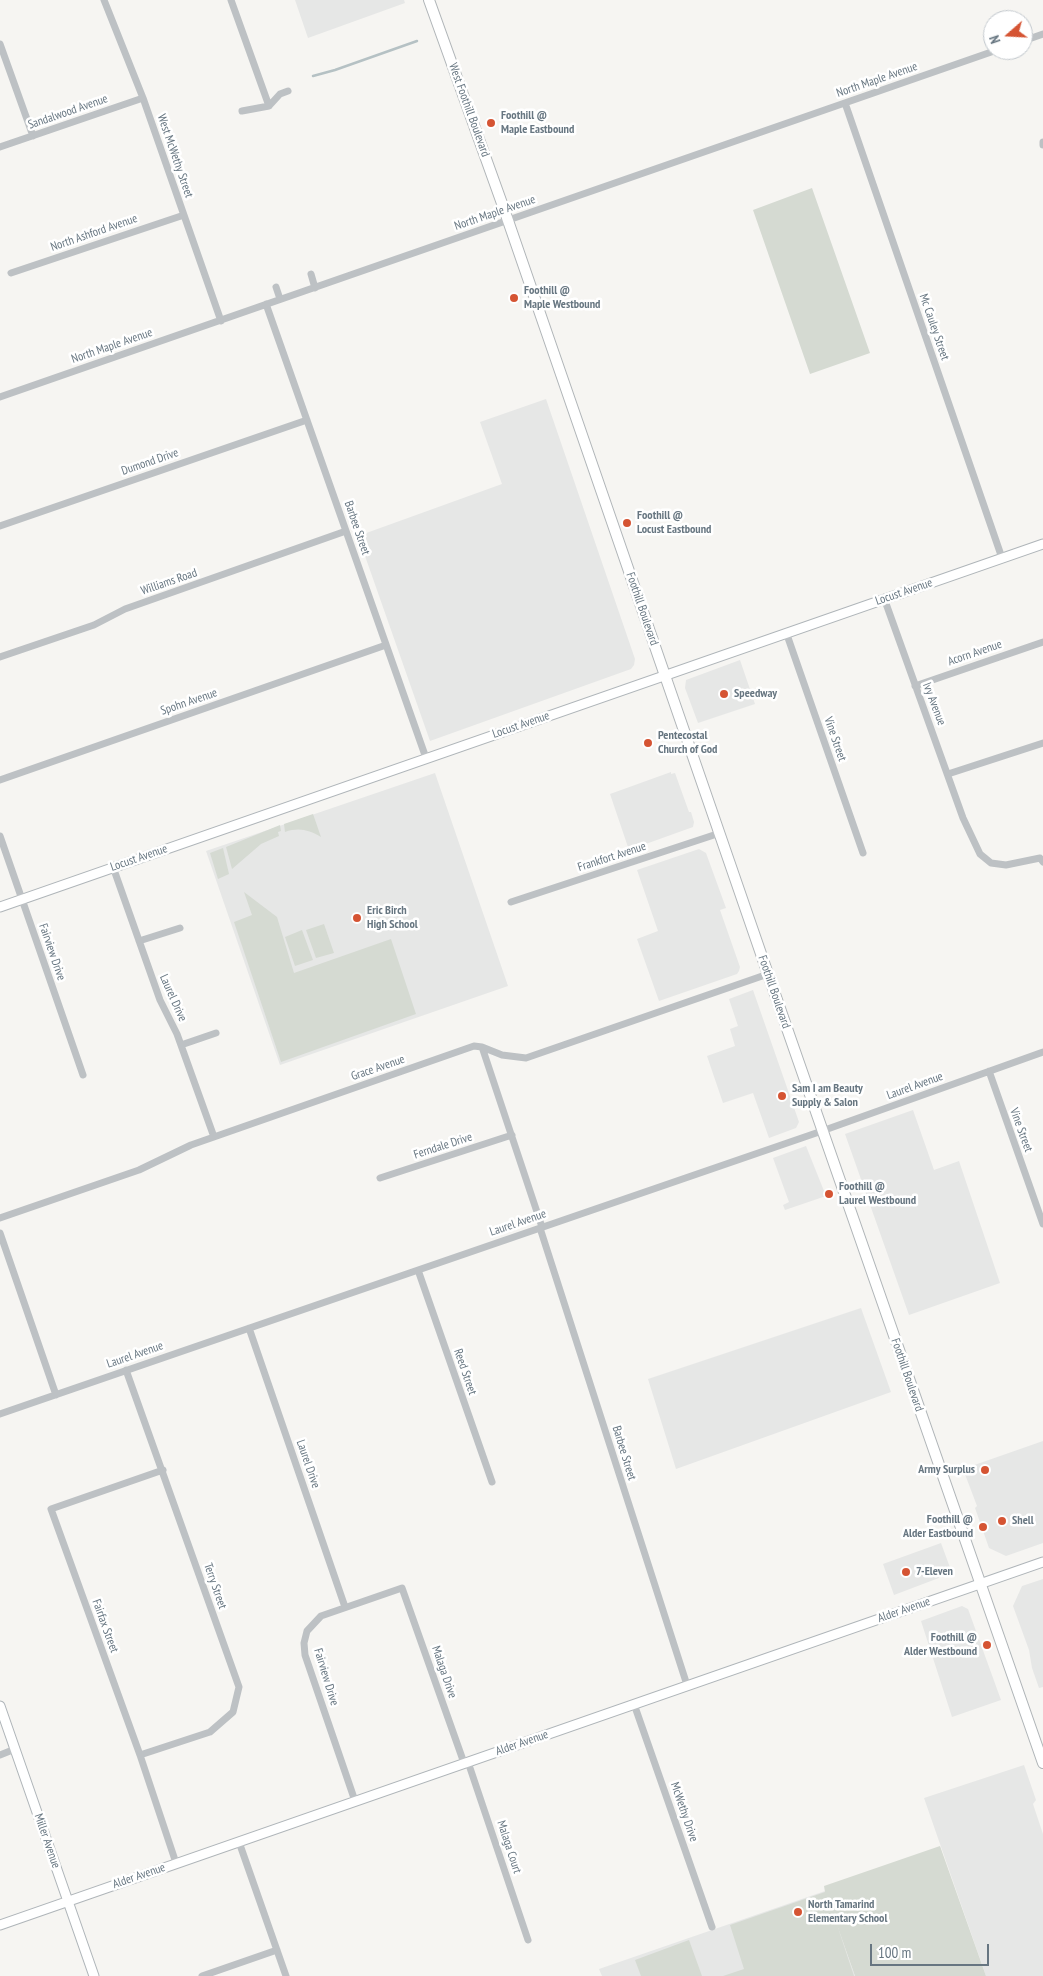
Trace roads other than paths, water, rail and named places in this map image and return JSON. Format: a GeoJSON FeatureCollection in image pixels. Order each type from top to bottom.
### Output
{"type":"FeatureCollection","features":[{"type":"Feature","properties":{"kind":"main road","name":"West Foothill Boulevard"},"geometry":{"type":"LineString","coordinates":[[430,0],[508,220]]}},
{"type":"Feature","properties":{"kind":"main road","name":"Foothill Boulevard"},"geometry":{"type":"LineString","coordinates":[[508,220],[822,1131],[1043,1764]]}},
{"type":"Feature","properties":{"kind":"street","name":"West McWethy Street"},"geometry":{"type":"LineString","coordinates":[[104,0],[143,98],[221,320]]}},
{"type":"Feature","properties":{"kind":"street"},"geometry":{"type":"LineString","coordinates":[[230,0],[269,106]]}},
{"type":"Feature","properties":{"kind":"street"},"geometry":{"type":"LineString","coordinates":[[0,44],[33,136]]}},
{"type":"Feature","properties":{"kind":"street","name":"North Maple Avenue"},"geometry":{"type":"LineString","coordinates":[[0,397],[983,55]]}},
{"type":"Feature","properties":{"kind":"street"},"geometry":{"type":"LineString","coordinates":[[242,111],[269,106],[280,94],[288,90]]}},
{"type":"Feature","properties":{"kind":"street","name":"Sandalwood Avenue"},"geometry":{"type":"LineString","coordinates":[[0,147],[143,98]]}},
{"type":"Feature","properties":{"kind":"street","name":"Mc Cauley Street"},"geometry":{"type":"LineString","coordinates":[[845,103],[1002,558]]}},
{"type":"Feature","properties":{"kind":"street","name":"North Ashford Avenue"},"geometry":{"type":"LineString","coordinates":[[11,273],[184,215]]}},
{"type":"Feature","properties":{"kind":"street"},"geometry":{"type":"LineString","coordinates":[[311,274],[315,288]]}},
{"type":"Feature","properties":{"kind":"street"},"geometry":{"type":"LineString","coordinates":[[276,287],[280,300]]}},
{"type":"Feature","properties":{"kind":"street","name":"Barbee Street"},"geometry":{"type":"LineString","coordinates":[[266,304],[426,758]]}},
{"type":"Feature","properties":{"kind":"street","name":"Dumond Drive"},"geometry":{"type":"LineString","coordinates":[[0,526],[307,420]]}},
{"type":"Feature","properties":{"kind":"street","name":"Williams Road"},"geometry":{"type":"LineString","coordinates":[[0,657],[94,625],[125,609],[346,531]]}},
{"type":"Feature","properties":{"kind":"street","name":"Locust Avenue"},"geometry":{"type":"LineString","coordinates":[[0,907],[1043,544]]}},
{"type":"Feature","properties":{"kind":"street","name":"Ivy Avenue"},"geometry":{"type":"LineString","coordinates":[[884,598],[963,818],[980,854],[991,863],[1006,864],[1040,858],[1043,862]]}},
{"type":"Feature","properties":{"kind":"street","name":"Vine Street"},"geometry":{"type":"LineString","coordinates":[[786,632],[863,853]]}},
{"type":"Feature","properties":{"kind":"street","name":"Acorn Avenue"},"geometry":{"type":"LineString","coordinates":[[915,686],[1043,642]]}},
{"type":"Feature","properties":{"kind":"street","name":"Spohn Avenue"},"geometry":{"type":"LineString","coordinates":[[0,780],[386,645]]}},
{"type":"Feature","properties":{"kind":"street"},"geometry":{"type":"LineString","coordinates":[[948,774],[1043,743]]}},
{"type":"Feature","properties":{"kind":"street","name":"Frankfort Avenue"},"geometry":{"type":"LineString","coordinates":[[511,902],[720,833]]}},
{"type":"Feature","properties":{"kind":"street","name":"Fairview Drive"},"geometry":{"type":"LineString","coordinates":[[0,836],[83,1075]]}},
{"type":"Feature","properties":{"kind":"street","name":"Laurel Drive"},"geometry":{"type":"LineString","coordinates":[[113,867],[160,1000],[180,1045],[214,1137]]}},
{"type":"Feature","properties":{"kind":"street"},"geometry":{"type":"LineString","coordinates":[[140,941],[180,928]]}},
{"type":"Feature","properties":{"kind":"street"},"geometry":{"type":"LineString","coordinates":[[482,1047],[502,1055],[526,1058],[768,974]]}},
{"type":"Feature","properties":{"kind":"street"},"geometry":{"type":"LineString","coordinates":[[180,1045],[216,1033]]}},
{"type":"Feature","properties":{"kind":"street","name":"Grace Avenue"},"geometry":{"type":"LineString","coordinates":[[0,1218],[139,1170],[169,1154],[214,1137],[474,1046],[482,1047]]}},
{"type":"Feature","properties":{"kind":"street","name":"Barbee Street"},"geometry":{"type":"LineString","coordinates":[[482,1047],[512,1135],[687,1685]]}},
{"type":"Feature","properties":{"kind":"street","name":"Laurel Avenue"},"geometry":{"type":"LineString","coordinates":[[0,1414],[822,1131],[1043,1052]]}},
{"type":"Feature","properties":{"kind":"street","name":"Vine Street"},"geometry":{"type":"LineString","coordinates":[[989,1071],[1043,1224]]}},
{"type":"Feature","properties":{"kind":"street","name":"Ferndale Drive"},"geometry":{"type":"LineString","coordinates":[[380,1178],[512,1135]]}},
{"type":"Feature","properties":{"kind":"street"},"geometry":{"type":"LineString","coordinates":[[0,1233],[56,1395]]}},
{"type":"Feature","properties":{"kind":"street","name":"Reed Street"},"geometry":{"type":"LineString","coordinates":[[418,1270],[492,1482]]}},
{"type":"Feature","properties":{"kind":"street","name":"Laurel Drive"},"geometry":{"type":"LineString","coordinates":[[249,1328],[345,1607]]}},
{"type":"Feature","properties":{"kind":"street","name":"Terry Street"},"geometry":{"type":"LineString","coordinates":[[126,1370],[239,1687],[232,1712],[210,1732],[140,1755]]}},
{"type":"Feature","properties":{"kind":"street","name":"Fairfax Street"},"geometry":{"type":"LineString","coordinates":[[163,1470],[51,1510],[140,1755],[176,1863]]}},
{"type":"Feature","properties":{"kind":"street","name":"Alder Avenue"},"geometry":{"type":"LineString","coordinates":[[0,1925],[1043,1562]]}},
{"type":"Feature","properties":{"kind":"street","name":"Fairview Drive"},"geometry":{"type":"LineString","coordinates":[[355,1801],[305,1655],[304,1643],[307,1631],[321,1616],[402,1588]]}},
{"type":"Feature","properties":{"kind":"street","name":"Malaga Drive"},"geometry":{"type":"LineString","coordinates":[[402,1588],[466,1763]]}},
{"type":"Feature","properties":{"kind":"street","name":"McWethy Drive"},"geometry":{"type":"LineString","coordinates":[[634,1704],[712,1926]]}},
{"type":"Feature","properties":{"kind":"street","name":"Miller Avenue"},"geometry":{"type":"LineString","coordinates":[[0,1706],[94,1976]]}},
{"type":"Feature","properties":{"kind":"street"},"geometry":{"type":"LineString","coordinates":[[0,1755],[15,1749]]}},
{"type":"Feature","properties":{"kind":"street","name":"Malaga Court"},"geometry":{"type":"LineString","coordinates":[[466,1763],[528,1940]]}},
{"type":"Feature","properties":{"kind":"street"},"geometry":{"type":"LineString","coordinates":[[239,1842],[286,1976]]}},
{"type":"Feature","properties":{"kind":"street"},"geometry":{"type":"LineString","coordinates":[[202,1976],[277,1950]]}},
{"type":"Feature","properties":{"kind":"waterway"},"geometry":{"type":"LineString","coordinates":[[313,76],[417,41]]}},
{"type":"Feature","properties":{"kind":"place","name":"Foothill @ Maple Eastbound"},"geometry":{"type":"Point","coordinates":[491,123]}},
{"type":"Feature","properties":{"kind":"place","name":"Foothill @ Maple Westbound"},"geometry":{"type":"Point","coordinates":[514,298]}},
{"type":"Feature","properties":{"kind":"place","name":"Foothill @ Locust Eastbound"},"geometry":{"type":"Point","coordinates":[627,523]}},
{"type":"Feature","properties":{"kind":"place","name":"Speedway"},"geometry":{"type":"Point","coordinates":[724,694]}},
{"type":"Feature","properties":{"kind":"place","name":"Pentecostal Church of God"},"geometry":{"type":"Point","coordinates":[648,743]}},
{"type":"Feature","properties":{"kind":"place","name":"Eric Birch High School"},"geometry":{"type":"Point","coordinates":[357,918]}},
{"type":"Feature","properties":{"kind":"place","name":"Sam I am Beauty Supply & Salon"},"geometry":{"type":"Point","coordinates":[782,1096]}},
{"type":"Feature","properties":{"kind":"place","name":"Foothill @ Laurel Westbound"},"geometry":{"type":"Point","coordinates":[829,1194]}},
{"type":"Feature","properties":{"kind":"place","name":"Army Surplus"},"geometry":{"type":"Point","coordinates":[985,1470]}},
{"type":"Feature","properties":{"kind":"place","name":"Shell"},"geometry":{"type":"Point","coordinates":[1002,1521]}},
{"type":"Feature","properties":{"kind":"place","name":"Foothill @ Alder Eastbound"},"geometry":{"type":"Point","coordinates":[983,1527]}},
{"type":"Feature","properties":{"kind":"place","name":"7-Eleven"},"geometry":{"type":"Point","coordinates":[906,1572]}},
{"type":"Feature","properties":{"kind":"place","name":"Foothill @ Alder Westbound"},"geometry":{"type":"Point","coordinates":[987,1645]}},
{"type":"Feature","properties":{"kind":"place","name":"North Tamarind Elementary School"},"geometry":{"type":"Point","coordinates":[798,1912]}}]}
